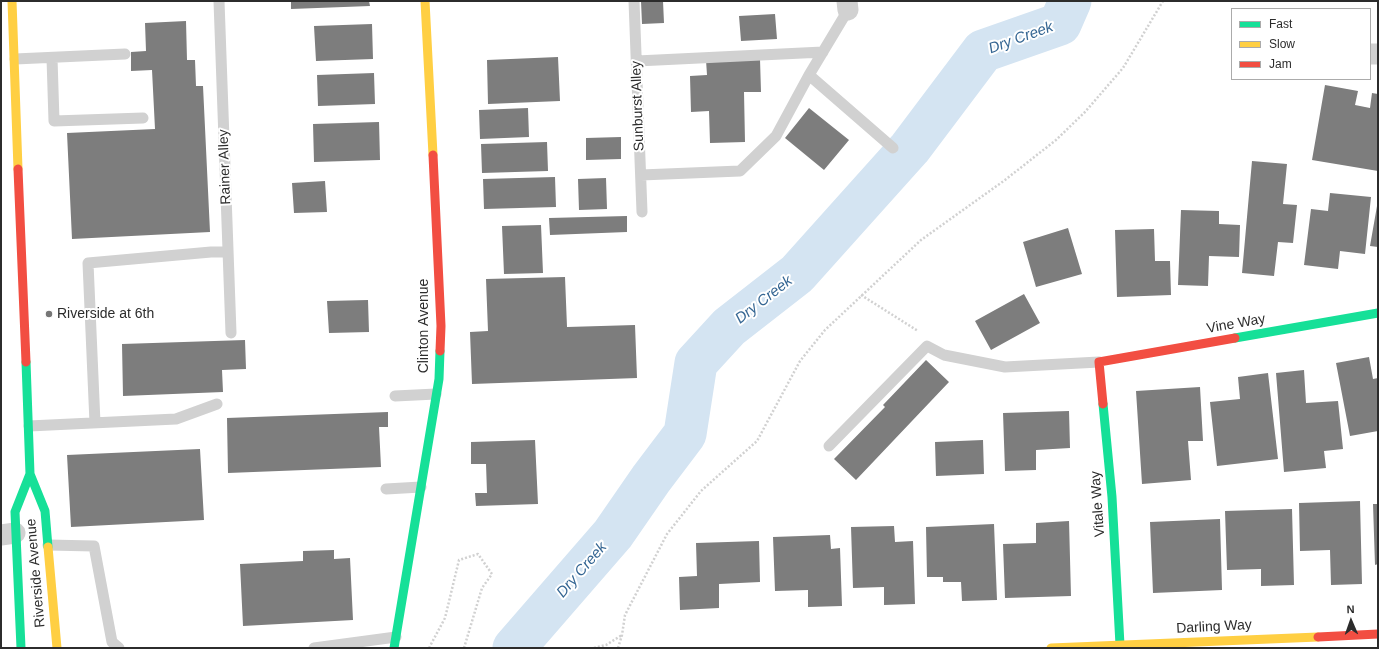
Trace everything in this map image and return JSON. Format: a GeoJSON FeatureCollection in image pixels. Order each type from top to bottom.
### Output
{"type":"FeatureCollection","features":[{"type":"Feature","properties":{"kind":"street","name":"Riverside Avenue"},"geometry":{"type":"LineString","coordinates":[[12,1],[30,474],[45,511],[57,648]]}},
{"type":"Feature","properties":{"kind":"street","name":"Clinton Avenue"},"geometry":{"type":"LineString","coordinates":[[395,642],[436,394],[441,326],[425,1]]}},
{"type":"Feature","properties":{"kind":"street","name":"Vine Way"},"geometry":{"type":"LineString","coordinates":[[1099,362],[1378,313]]}},
{"type":"Feature","properties":{"kind":"street","name":"Vitale Way"},"geometry":{"type":"LineString","coordinates":[[1099,362],[1112,497],[1120,645]]}},
{"type":"Feature","properties":{"kind":"street","name":"Riverside Avenue"},"geometry":{"type":"LineString","coordinates":[[21,648],[8,534],[30,474]]}},
{"type":"Feature","properties":{"kind":"street","name":"Darling Way"},"geometry":{"type":"LineString","coordinates":[[1051,648],[1120,645],[1306,642],[1378,634]]}},
{"type":"Feature","properties":{"kind":"lane","name":"Rainer Alley"},"geometry":{"type":"LineString","coordinates":[[219,1],[231,333]]}},
{"type":"Feature","properties":{"kind":"lane","name":"Sunburst Alley"},"geometry":{"type":"LineString","coordinates":[[634,1],[642,212]]}},
{"type":"Feature","properties":{"kind":"lane"},"geometry":{"type":"LineString","coordinates":[[641,175],[740,171],[776,136],[847,6]]}},
{"type":"Feature","properties":{"kind":"lane"},"geometry":{"type":"LineString","coordinates":[[637,61],[823,52]]}},
{"type":"Feature","properties":{"kind":"lane"},"geometry":{"type":"LineString","coordinates":[[15,60],[125,54]]}},
{"type":"Feature","properties":{"kind":"lane"},"geometry":{"type":"LineString","coordinates":[[52,58],[54,121],[143,118]]}},
{"type":"Feature","properties":{"kind":"lane"},"geometry":{"type":"LineString","coordinates":[[808,75],[893,148]]}},
{"type":"Feature","properties":{"kind":"lane"},"geometry":{"type":"LineString","coordinates":[[95,423],[88,263],[212,252],[228,252]]}},
{"type":"Feature","properties":{"kind":"lane"},"geometry":{"type":"LineString","coordinates":[[829,446],[927,346],[944,355],[1005,367],[1099,362]]}},
{"type":"Feature","properties":{"kind":"lane"},"geometry":{"type":"LineString","coordinates":[[395,396],[436,394]]}},
{"type":"Feature","properties":{"kind":"lane"},"geometry":{"type":"LineString","coordinates":[[29,426],[176,419],[217,404]]}},
{"type":"Feature","properties":{"kind":"lane"},"geometry":{"type":"LineString","coordinates":[[386,488],[421,487]]}},
{"type":"Feature","properties":{"kind":"lane"},"geometry":{"type":"LineString","coordinates":[[48,545],[94,546],[112,642],[119,648]]}},
{"type":"Feature","properties":{"kind":"lane"},"geometry":{"type":"LineString","coordinates":[[314,648],[395,642]]}},
{"type":"Feature","properties":{"kind":"path"},"geometry":{"type":"LineString","coordinates":[[618,648],[622,635],[625,615],[667,534],[701,491],[757,441],[800,361],[825,330],[921,240],[1005,180],[1056,140],[1086,112],[1123,68],[1163,1]]}},
{"type":"Feature","properties":{"kind":"path"},"geometry":{"type":"LineString","coordinates":[[861,295],[921,332]]}},
{"type":"Feature","properties":{"kind":"path"},"geometry":{"type":"LineString","coordinates":[[429,648],[445,618],[459,560],[478,554],[492,574],[482,588],[464,648]]}},
{"type":"Feature","properties":{"kind":"path"},"geometry":{"type":"LineString","coordinates":[[594,648],[606,645],[622,635]]}},
{"type":"Feature","properties":{"kind":"building"},"geometry":{"type":"Polygon","coordinates":[[[291,1],[369,1],[370,6],[291,9],[291,1]]]}},
{"type":"Feature","properties":{"kind":"building"},"geometry":{"type":"Polygon","coordinates":[[[641,1],[663,1],[664,23],[642,24],[641,1]]]}},
{"type":"Feature","properties":{"kind":"building"},"geometry":{"type":"Polygon","coordinates":[[[775,14],[777,39],[741,41],[739,16],[775,14]]]}},
{"type":"Feature","properties":{"kind":"building"},"geometry":{"type":"Polygon","coordinates":[[[186,21],[187,60],[195,60],[196,86],[203,86],[210,232],[72,239],[67,133],[155,129],[152,70],[131,71],[131,52],[146,51],[145,23],[186,21]]]}},
{"type":"Feature","properties":{"kind":"building"},"geometry":{"type":"Polygon","coordinates":[[[372,24],[373,59],[316,61],[314,26],[372,24]]]}},
{"type":"Feature","properties":{"kind":"building"},"geometry":{"type":"Polygon","coordinates":[[[558,57],[560,101],[488,104],[487,60],[558,57]]]}},
{"type":"Feature","properties":{"kind":"building"},"geometry":{"type":"Polygon","coordinates":[[[760,59],[761,92],[744,92],[745,142],[710,143],[709,111],[691,112],[690,76],[707,75],[706,60],[760,59]]]}},
{"type":"Feature","properties":{"kind":"building"},"geometry":{"type":"Polygon","coordinates":[[[374,73],[375,104],[318,106],[317,75],[374,73]]]}},
{"type":"Feature","properties":{"kind":"building"},"geometry":{"type":"Polygon","coordinates":[[[1325,85],[1358,91],[1355,105],[1370,108],[1372,93],[1378,94],[1378,171],[1312,160],[1325,85]]]}},
{"type":"Feature","properties":{"kind":"building"},"geometry":{"type":"Polygon","coordinates":[[[528,108],[529,137],[480,139],[479,110],[528,108]]]}},
{"type":"Feature","properties":{"kind":"building"},"geometry":{"type":"Polygon","coordinates":[[[809,108],[849,140],[824,170],[785,138],[809,108]]]}},
{"type":"Feature","properties":{"kind":"building"},"geometry":{"type":"Polygon","coordinates":[[[379,122],[380,160],[314,162],[313,124],[379,122]]]}},
{"type":"Feature","properties":{"kind":"building"},"geometry":{"type":"Polygon","coordinates":[[[621,137],[621,159],[586,160],[586,138],[621,137]]]}},
{"type":"Feature","properties":{"kind":"building"},"geometry":{"type":"Polygon","coordinates":[[[547,142],[548,171],[482,173],[481,144],[547,142]]]}},
{"type":"Feature","properties":{"kind":"building"},"geometry":{"type":"Polygon","coordinates":[[[1252,161],[1287,164],[1283,204],[1297,205],[1293,243],[1278,242],[1274,276],[1242,273],[1252,161]]]}},
{"type":"Feature","properties":{"kind":"building"},"geometry":{"type":"Polygon","coordinates":[[[555,177],[556,207],[484,209],[483,179],[555,177]]]}},
{"type":"Feature","properties":{"kind":"building"},"geometry":{"type":"Polygon","coordinates":[[[606,178],[607,209],[579,210],[578,179],[606,178]]]}},
{"type":"Feature","properties":{"kind":"building"},"geometry":{"type":"Polygon","coordinates":[[[325,181],[327,212],[294,213],[292,183],[325,181]]]}},
{"type":"Feature","properties":{"kind":"building"},"geometry":{"type":"Polygon","coordinates":[[[1330,193],[1371,197],[1365,254],[1340,251],[1338,269],[1304,265],[1311,209],[1328,211],[1330,193]]]}},
{"type":"Feature","properties":{"kind":"building"},"geometry":{"type":"Polygon","coordinates":[[[1378,206],[1378,247],[1370,246],[1378,206]]]}},
{"type":"Feature","properties":{"kind":"building"},"geometry":{"type":"Polygon","coordinates":[[[1181,210],[1219,211],[1219,224],[1240,225],[1239,257],[1209,256],[1208,286],[1178,285],[1181,210]]]}},
{"type":"Feature","properties":{"kind":"building"},"geometry":{"type":"Polygon","coordinates":[[[627,216],[627,232],[550,235],[549,218],[627,216]]]}},
{"type":"Feature","properties":{"kind":"building"},"geometry":{"type":"Polygon","coordinates":[[[541,225],[543,273],[504,274],[502,226],[541,225]]]}},
{"type":"Feature","properties":{"kind":"building"},"geometry":{"type":"Polygon","coordinates":[[[1068,228],[1082,274],[1036,287],[1023,242],[1068,228]]]}},
{"type":"Feature","properties":{"kind":"building"},"geometry":{"type":"Polygon","coordinates":[[[1154,229],[1155,261],[1170,261],[1171,295],[1117,297],[1115,230],[1154,229]]]}},
{"type":"Feature","properties":{"kind":"building"},"geometry":{"type":"Polygon","coordinates":[[[565,277],[567,327],[635,325],[637,378],[472,384],[470,332],[488,331],[486,279],[565,277]]]}},
{"type":"Feature","properties":{"kind":"building"},"geometry":{"type":"Polygon","coordinates":[[[1024,294],[1040,323],[991,350],[975,321],[1024,294]]]}},
{"type":"Feature","properties":{"kind":"building"},"geometry":{"type":"Polygon","coordinates":[[[368,300],[369,332],[329,333],[327,301],[368,300]]]}},
{"type":"Feature","properties":{"kind":"building"},"geometry":{"type":"Polygon","coordinates":[[[245,340],[246,369],[222,370],[223,392],[123,396],[122,344],[245,340]]]}},
{"type":"Feature","properties":{"kind":"building"},"geometry":{"type":"Polygon","coordinates":[[[1369,357],[1373,379],[1378,378],[1378,431],[1350,436],[1336,363],[1369,357]]]}},
{"type":"Feature","properties":{"kind":"building"},"geometry":{"type":"Polygon","coordinates":[[[926,360],[949,382],[856,480],[834,459],[885,407],[883,405],[926,360]]]}},
{"type":"Feature","properties":{"kind":"building"},"geometry":{"type":"Polygon","coordinates":[[[1304,370],[1306,403],[1338,401],[1343,449],[1324,451],[1326,468],[1284,472],[1276,373],[1304,370]]]}},
{"type":"Feature","properties":{"kind":"building"},"geometry":{"type":"Polygon","coordinates":[[[1268,373],[1278,459],[1217,466],[1210,402],[1240,399],[1238,377],[1268,373]]]}},
{"type":"Feature","properties":{"kind":"building"},"geometry":{"type":"Polygon","coordinates":[[[1200,387],[1203,441],[1188,441],[1191,480],[1142,484],[1136,391],[1200,387]]]}},
{"type":"Feature","properties":{"kind":"building"},"geometry":{"type":"Polygon","coordinates":[[[1069,411],[1070,448],[1036,450],[1036,470],[1005,471],[1003,413],[1069,411]]]}},
{"type":"Feature","properties":{"kind":"building"},"geometry":{"type":"Polygon","coordinates":[[[388,412],[388,427],[379,427],[381,467],[228,473],[227,418],[388,412]]]}},
{"type":"Feature","properties":{"kind":"building"},"geometry":{"type":"Polygon","coordinates":[[[535,440],[538,504],[476,506],[475,493],[487,493],[486,464],[471,464],[471,442],[535,440]]]}},
{"type":"Feature","properties":{"kind":"building"},"geometry":{"type":"Polygon","coordinates":[[[983,440],[984,474],[936,476],[935,442],[983,440]]]}},
{"type":"Feature","properties":{"kind":"building"},"geometry":{"type":"Polygon","coordinates":[[[200,449],[204,520],[71,527],[67,455],[200,449]]]}},
{"type":"Feature","properties":{"kind":"building"},"geometry":{"type":"Polygon","coordinates":[[[1360,501],[1362,584],[1331,585],[1330,550],[1300,551],[1299,503],[1360,501]]]}},
{"type":"Feature","properties":{"kind":"building"},"geometry":{"type":"Polygon","coordinates":[[[1373,504],[1378,504],[1378,564],[1375,565],[1373,504]]]}},
{"type":"Feature","properties":{"kind":"building"},"geometry":{"type":"Polygon","coordinates":[[[1292,509],[1294,585],[1261,586],[1261,569],[1227,570],[1225,511],[1292,509]]]}},
{"type":"Feature","properties":{"kind":"building"},"geometry":{"type":"Polygon","coordinates":[[[1220,519],[1222,590],[1153,593],[1150,522],[1220,519]]]}},
{"type":"Feature","properties":{"kind":"building"},"geometry":{"type":"Polygon","coordinates":[[[1069,521],[1071,596],[1005,598],[1003,544],[1036,543],[1036,523],[1069,521]]]}},
{"type":"Feature","properties":{"kind":"building"},"geometry":{"type":"Polygon","coordinates":[[[994,524],[997,600],[962,601],[961,582],[943,582],[943,577],[927,577],[926,527],[994,524]]]}},
{"type":"Feature","properties":{"kind":"building"},"geometry":{"type":"Polygon","coordinates":[[[894,526],[895,542],[913,541],[915,604],[884,605],[884,587],[853,588],[851,527],[894,526]]]}},
{"type":"Feature","properties":{"kind":"building"},"geometry":{"type":"Polygon","coordinates":[[[830,535],[831,549],[840,548],[842,606],[808,607],[808,590],[775,591],[773,537],[830,535]]]}},
{"type":"Feature","properties":{"kind":"building"},"geometry":{"type":"Polygon","coordinates":[[[759,541],[760,582],[719,584],[719,608],[680,610],[679,577],[697,576],[696,543],[759,541]]]}},
{"type":"Feature","properties":{"kind":"building"},"geometry":{"type":"Polygon","coordinates":[[[334,550],[334,559],[350,558],[353,620],[243,626],[240,564],[303,561],[303,551],[334,550]]]}},
{"type":"Feature","properties":{"kind":"waterway","name":"Dry Creek"},"geometry":{"type":"LineString","coordinates":[[514,648],[613,534],[651,479],[685,434],[696,363],[729,327],[797,274],[910,148],[983,51],[1060,24],[1070,1]]}},
{"type":"Feature","properties":{"kind":"traffic: fast"},"geometry":{"type":"LineString","coordinates":[[1235,338],[1378,313]]}},
{"type":"Feature","properties":{"kind":"traffic: fast"},"geometry":{"type":"LineString","coordinates":[[394,648],[439,379],[440,351]]}},
{"type":"Feature","properties":{"kind":"traffic: fast"},"geometry":{"type":"LineString","coordinates":[[26,362],[30,474],[45,511],[48,547]]}},
{"type":"Feature","properties":{"kind":"traffic: fast"},"geometry":{"type":"LineString","coordinates":[[1103,404],[1112,497],[1120,645]]}},
{"type":"Feature","properties":{"kind":"traffic: fast"},"geometry":{"type":"LineString","coordinates":[[21,648],[15,512],[30,474]]}},
{"type":"Feature","properties":{"kind":"traffic: slow"},"geometry":{"type":"LineString","coordinates":[[12,1],[18,169]]}},
{"type":"Feature","properties":{"kind":"traffic: slow"},"geometry":{"type":"LineString","coordinates":[[425,1],[433,155]]}},
{"type":"Feature","properties":{"kind":"traffic: slow"},"geometry":{"type":"LineString","coordinates":[[48,547],[57,648]]}},
{"type":"Feature","properties":{"kind":"traffic: slow"},"geometry":{"type":"LineString","coordinates":[[1051,648],[1318,637]]}},
{"type":"Feature","properties":{"kind":"traffic: jam"},"geometry":{"type":"LineString","coordinates":[[433,155],[441,326],[440,351]]}},
{"type":"Feature","properties":{"kind":"traffic: jam"},"geometry":{"type":"LineString","coordinates":[[18,169],[26,362]]}},
{"type":"Feature","properties":{"kind":"traffic: jam"},"geometry":{"type":"LineString","coordinates":[[1103,404],[1099,362],[1235,338]]}},
{"type":"Feature","properties":{"kind":"traffic: jam"},"geometry":{"type":"LineString","coordinates":[[1318,637],[1378,634]]}},
{"type":"Feature","properties":{"kind":"place","name":"Riverside at 6th"},"geometry":{"type":"Point","coordinates":[49,314]}}]}
